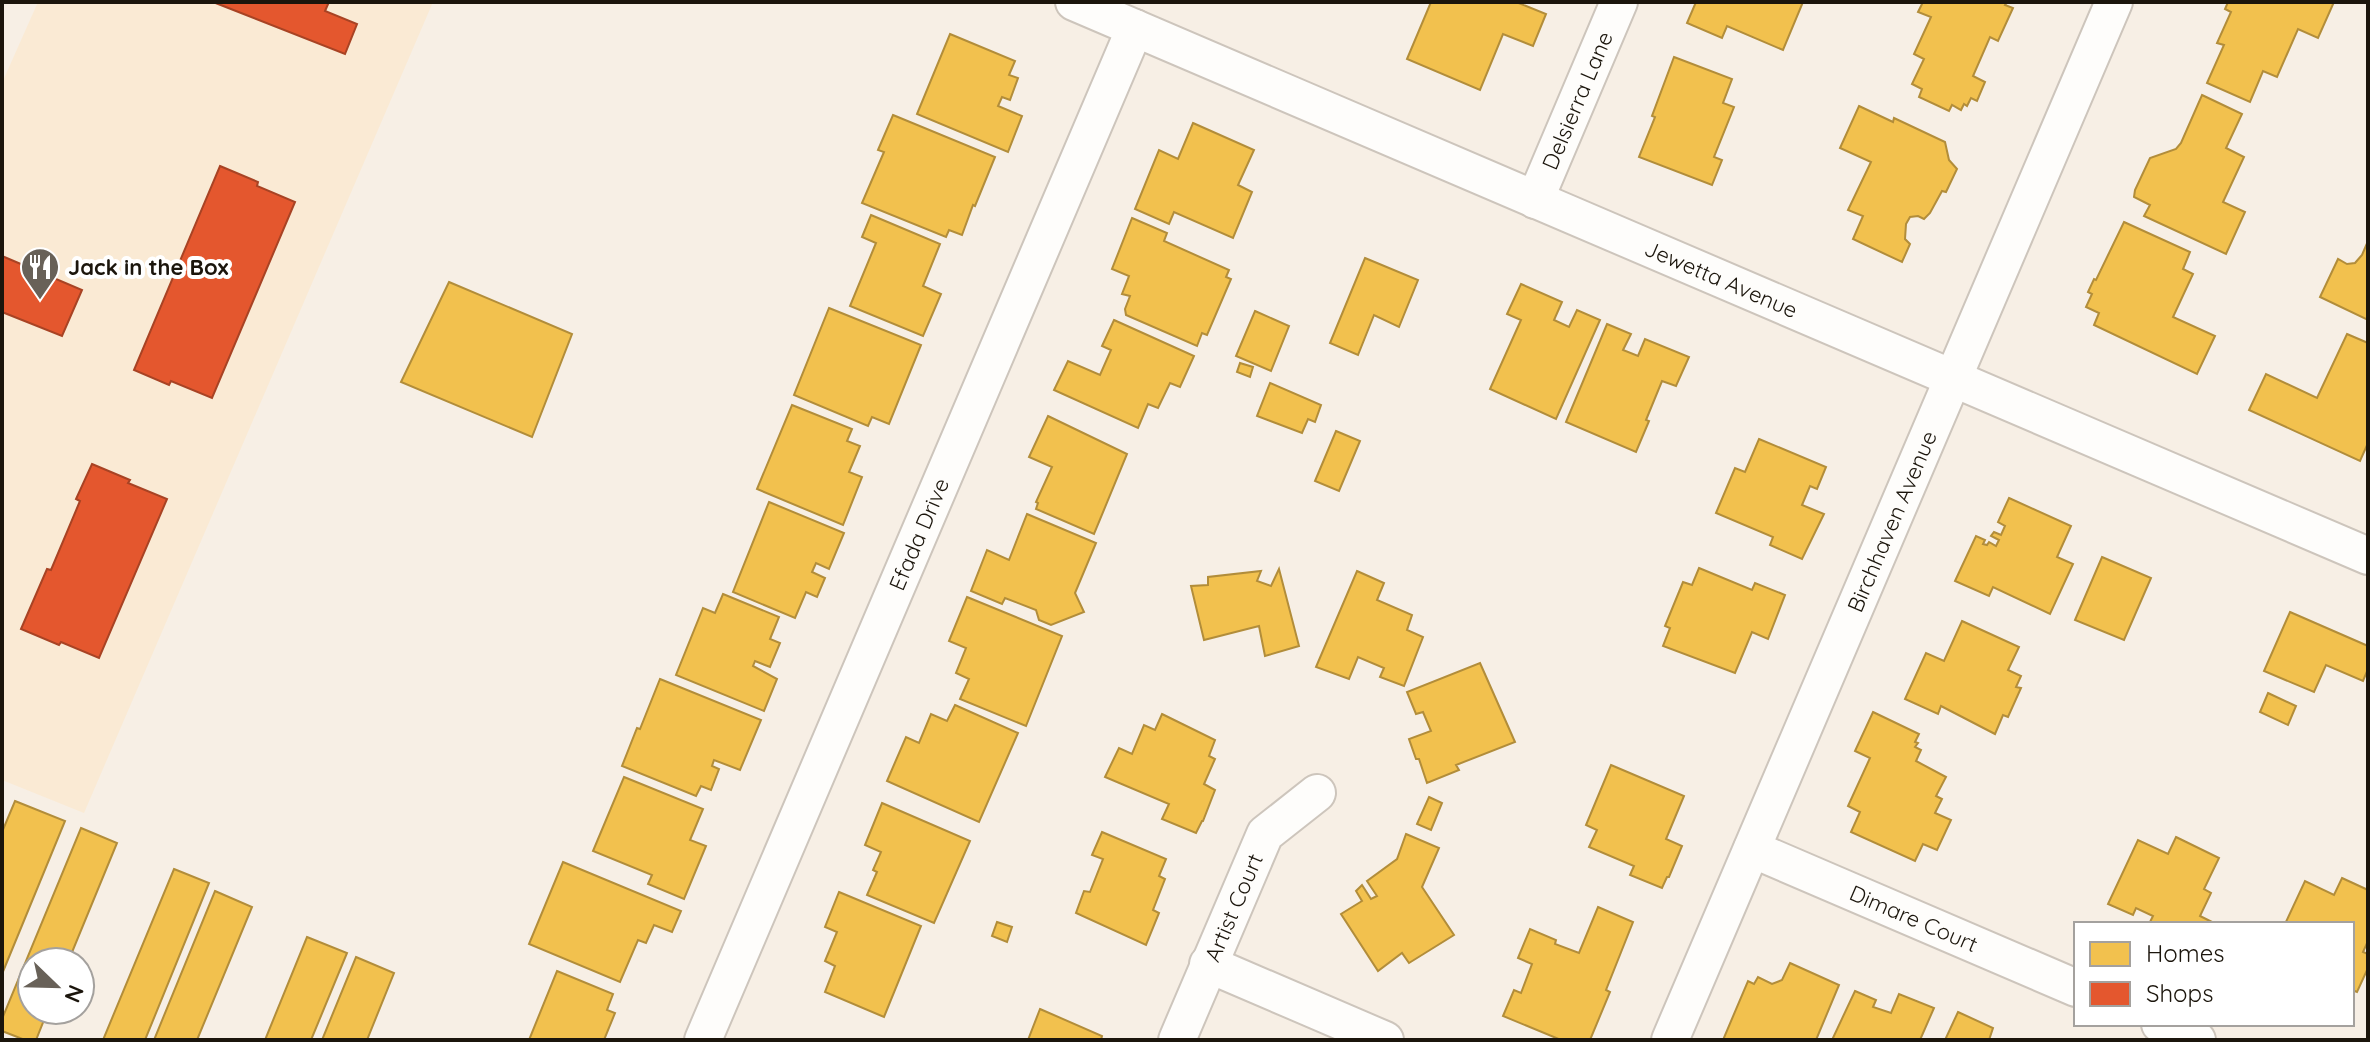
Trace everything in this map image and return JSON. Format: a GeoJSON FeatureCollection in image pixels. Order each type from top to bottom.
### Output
{"type":"FeatureCollection","features":[{"type":"Feature","properties":{"kind":"street","name":"Jewetta Avenue"},"geometry":{"type":"LineString","coordinates":[[1074,2],[2368,556]]}},
{"type":"Feature","properties":{"kind":"street","name":"Delsierra Lane"},"geometry":{"type":"LineString","coordinates":[[1535,200],[1619,2]]}},
{"type":"Feature","properties":{"kind":"street","name":"Birchhaven Avenue"},"geometry":{"type":"LineString","coordinates":[[1670,1040],[2114,2]]}},
{"type":"Feature","properties":{"kind":"street","name":"Efada Drive"},"geometry":{"type":"LineString","coordinates":[[703,1040],[1135,28]]}},
{"type":"Feature","properties":{"kind":"street","name":"Artist Court"},"geometry":{"type":"LineString","coordinates":[[1177,1040],[1265,834],[1317,793]]}},
{"type":"Feature","properties":{"kind":"street","name":"Dimare Court"},"geometry":{"type":"LineString","coordinates":[[1752,849],[2074,987]]}},
{"type":"Feature","properties":{"kind":"street"},"geometry":{"type":"LineString","coordinates":[[1208,964],[1385,1040]]}},
{"type":"Feature","properties":{"kind":"street"},"geometry":{"type":"LineString","coordinates":[[2165,1026],[2197,1040]]}},
{"type":"Feature","properties":{"kind":"shaded area"},"geometry":{"type":"Polygon","coordinates":[[[38,2],[433,2],[84,813],[2,780],[2,83],[38,2]]]}},
{"type":"Feature","properties":{"kind":"building: Homes"},"geometry":{"type":"Polygon","coordinates":[[[1431,2],[1516,2],[1546,14],[1533,46],[1503,34],[1480,90],[1407,59],[1431,2]]]}},
{"type":"Feature","properties":{"kind":"building: Homes"},"geometry":{"type":"Polygon","coordinates":[[[1696,2],[1803,2],[1783,50],[1727,26],[1722,38],[1687,23],[1696,2]]]}},
{"type":"Feature","properties":{"kind":"building: Homes"},"geometry":{"type":"Polygon","coordinates":[[[1923,2],[2007,2],[2005,5],[2013,8],[1998,41],[1990,37],[1973,76],[1985,82],[1977,101],[1971,98],[1961,110],[1952,105],[1949,111],[1919,97],[1922,89],[1912,84],[1924,59],[1914,54],[1931,17],[1918,12],[1923,2]]]}},
{"type":"Feature","properties":{"kind":"building: Homes"},"geometry":{"type":"Polygon","coordinates":[[[2228,2],[2334,2],[2318,38],[2298,29],[2277,77],[2263,71],[2250,102],[2207,83],[2224,45],[2217,43],[2231,12],[2225,9],[2228,2]]]}},
{"type":"Feature","properties":{"kind":"building: Homes"},"geometry":{"type":"Polygon","coordinates":[[[950,34],[1015,61],[1009,75],[1018,78],[1010,100],[1002,97],[998,106],[1022,116],[1008,152],[917,114],[950,34]]]}},
{"type":"Feature","properties":{"kind":"building: Homes"},"geometry":{"type":"Polygon","coordinates":[[[1674,57],[1732,79],[1723,103],[1734,107],[1714,157],[1722,160],[1712,185],[1639,157],[1674,57]]]}},
{"type":"Feature","properties":{"kind":"building: Homes"},"geometry":{"type":"Polygon","coordinates":[[[2202,95],[2242,114],[2226,148],[2244,157],[2223,202],[2245,212],[2226,254],[2144,216],[2150,205],[2134,197],[2150,158],[2176,149],[2181,143],[2202,95]]]}},
{"type":"Feature","properties":{"kind":"building: Homes"},"geometry":{"type":"Polygon","coordinates":[[[1859,106],[1893,122],[1894,118],[1945,142],[1949,160],[1957,169],[1946,192],[1942,191],[1930,213],[1924,219],[1910,217],[1905,239],[1910,244],[1902,262],[1853,239],[1863,216],[1848,210],[1871,162],[1840,148],[1859,106]]]}},
{"type":"Feature","properties":{"kind":"building: Homes"},"geometry":{"type":"Polygon","coordinates":[[[893,115],[995,157],[962,235],[949,230],[946,237],[862,203],[884,152],[878,150],[893,115]]]}},
{"type":"Feature","properties":{"kind":"building: Homes"},"geometry":{"type":"Polygon","coordinates":[[[1193,123],[1254,150],[1238,185],[1252,192],[1233,238],[1174,212],[1169,224],[1135,209],[1159,150],[1178,159],[1193,123]]]}},
{"type":"Feature","properties":{"kind":"building: Homes"},"geometry":{"type":"Polygon","coordinates":[[[871,215],[940,244],[923,286],[941,294],[923,336],[850,306],[876,243],[862,237],[871,215]]]}},
{"type":"Feature","properties":{"kind":"building: Homes"},"geometry":{"type":"Polygon","coordinates":[[[1132,218],[1167,233],[1164,241],[1229,270],[1226,277],[1231,279],[1207,335],[1202,333],[1197,346],[1126,315],[1130,296],[1122,294],[1129,276],[1112,269],[1132,218]]]}},
{"type":"Feature","properties":{"kind":"building: Homes"},"geometry":{"type":"Polygon","coordinates":[[[2124,222],[2190,252],[2183,269],[2193,274],[2173,317],[2215,336],[2197,374],[2094,325],[2099,313],[2086,307],[2092,294],[2088,292],[2124,222]]]}},
{"type":"Feature","properties":{"kind":"building: Homes"},"geometry":{"type":"Polygon","coordinates":[[[2368,241],[2368,320],[2320,297],[2338,259],[2347,264],[2355,263],[2368,241]]]}},
{"type":"Feature","properties":{"kind":"building: Homes"},"geometry":{"type":"Polygon","coordinates":[[[1365,258],[1418,280],[1399,327],[1374,315],[1358,355],[1330,343],[1365,258]]]}},
{"type":"Feature","properties":{"kind":"building: Homes"},"geometry":{"type":"Polygon","coordinates":[[[449,282],[572,334],[532,437],[401,382],[449,282]]]}},
{"type":"Feature","properties":{"kind":"building: Homes"},"geometry":{"type":"Polygon","coordinates":[[[1521,284],[1562,302],[1554,320],[1569,327],[1577,310],[1600,320],[1556,419],[1490,389],[1521,320],[1507,314],[1521,284]]]}},
{"type":"Feature","properties":{"kind":"building: Homes"},"geometry":{"type":"Polygon","coordinates":[[[829,308],[921,345],[889,424],[872,417],[868,426],[794,395],[829,308]]]}},
{"type":"Feature","properties":{"kind":"building: Homes"},"geometry":{"type":"Polygon","coordinates":[[[1255,311],[1289,326],[1271,371],[1236,356],[1255,311]]]}},
{"type":"Feature","properties":{"kind":"building: Homes"},"geometry":{"type":"Polygon","coordinates":[[[1114,320],[1194,356],[1180,387],[1170,383],[1158,408],[1148,404],[1138,428],[1054,390],[1068,361],[1100,375],[1111,350],[1102,346],[1114,320]]]}},
{"type":"Feature","properties":{"kind":"building: Homes"},"geometry":{"type":"Polygon","coordinates":[[[1607,324],[1631,334],[1623,350],[1638,356],[1645,339],[1689,357],[1676,386],[1662,381],[1636,452],[1566,422],[1607,324]]]}},
{"type":"Feature","properties":{"kind":"building: Homes"},"geometry":{"type":"Polygon","coordinates":[[[2347,334],[2368,343],[2368,443],[2360,461],[2249,410],[2266,374],[2317,398],[2347,334]]]}},
{"type":"Feature","properties":{"kind":"building: Homes"},"geometry":{"type":"Polygon","coordinates":[[[1240,363],[1253,367],[1250,377],[1237,372],[1240,363]]]}},
{"type":"Feature","properties":{"kind":"building: Homes"},"geometry":{"type":"Polygon","coordinates":[[[1270,383],[1321,405],[1315,422],[1308,419],[1302,433],[1257,416],[1270,383]]]}},
{"type":"Feature","properties":{"kind":"building: Homes"},"geometry":{"type":"Polygon","coordinates":[[[792,405],[852,429],[847,441],[860,446],[849,472],[862,477],[843,525],[757,489],[792,405]]]}},
{"type":"Feature","properties":{"kind":"building: Homes"},"geometry":{"type":"Polygon","coordinates":[[[1048,416],[1127,454],[1094,534],[1036,509],[1036,502],[1052,467],[1029,457],[1048,416]]]}},
{"type":"Feature","properties":{"kind":"building: Homes"},"geometry":{"type":"Polygon","coordinates":[[[1336,431],[1360,441],[1339,491],[1315,481],[1336,431]]]}},
{"type":"Feature","properties":{"kind":"building: Homes"},"geometry":{"type":"Polygon","coordinates":[[[1759,439],[1826,467],[1817,489],[1810,486],[1802,505],[1824,514],[1802,559],[1770,545],[1773,537],[1716,513],[1735,468],[1745,472],[1759,439]]]}},
{"type":"Feature","properties":{"kind":"building: Homes"},"geometry":{"type":"Polygon","coordinates":[[[2009,498],[2071,526],[2057,557],[2073,564],[2050,614],[1993,587],[1989,596],[1955,581],[1976,536],[1985,540],[1983,544],[1989,542],[1996,546],[1999,540],[1991,536],[1994,532],[2001,535],[2005,526],[1998,522],[2009,498]]]}},
{"type":"Feature","properties":{"kind":"building: Homes"},"geometry":{"type":"Polygon","coordinates":[[[769,502],[844,533],[829,569],[816,563],[812,572],[825,578],[817,597],[806,592],[795,618],[733,592],[769,502]]]}},
{"type":"Feature","properties":{"kind":"building: Homes"},"geometry":{"type":"Polygon","coordinates":[[[1027,514],[1096,543],[1075,593],[1084,612],[1051,625],[1039,620],[1036,610],[1005,598],[1002,604],[971,591],[987,550],[1009,560],[1027,514]]]}},
{"type":"Feature","properties":{"kind":"building: Homes"},"geometry":{"type":"Polygon","coordinates":[[[2102,557],[2151,578],[2124,640],[2075,620],[2102,557]]]}},
{"type":"Feature","properties":{"kind":"building: Homes"},"geometry":{"type":"Polygon","coordinates":[[[1699,568],[1752,590],[1755,583],[1785,595],[1768,639],[1752,632],[1735,673],[1663,646],[1670,628],[1665,626],[1683,582],[1692,585],[1699,568]]]}},
{"type":"Feature","properties":{"kind":"building: Homes"},"geometry":{"type":"Polygon","coordinates":[[[1279,569],[1299,646],[1265,656],[1259,626],[1204,640],[1191,586],[1208,585],[1208,577],[1261,571],[1257,581],[1271,586],[1279,569]]]}},
{"type":"Feature","properties":{"kind":"building: Homes"},"geometry":{"type":"Polygon","coordinates":[[[1357,571],[1384,583],[1377,600],[1412,615],[1407,630],[1423,637],[1404,686],[1380,677],[1384,668],[1358,657],[1349,679],[1316,667],[1357,571]]]}},
{"type":"Feature","properties":{"kind":"building: Homes"},"geometry":{"type":"Polygon","coordinates":[[[723,594],[779,617],[770,639],[780,643],[770,667],[755,661],[753,666],[777,679],[764,711],[676,675],[703,608],[715,613],[723,594]]]}},
{"type":"Feature","properties":{"kind":"building: Homes"},"geometry":{"type":"Polygon","coordinates":[[[967,597],[1062,636],[1026,726],[960,699],[969,679],[956,673],[966,648],[949,641],[967,597]]]}},
{"type":"Feature","properties":{"kind":"building: Homes"},"geometry":{"type":"Polygon","coordinates":[[[2290,612],[2368,646],[2368,669],[2363,681],[2326,665],[2314,692],[2264,671],[2290,612]]]}},
{"type":"Feature","properties":{"kind":"building: Homes"},"geometry":{"type":"Polygon","coordinates":[[[1962,621],[2019,647],[2008,670],[2021,676],[2016,687],[2021,688],[2008,717],[2003,715],[1995,734],[1941,706],[1938,714],[1905,699],[1926,653],[1944,661],[1962,621]]]}},
{"type":"Feature","properties":{"kind":"building: Homes"},"geometry":{"type":"Polygon","coordinates":[[[1480,663],[1515,742],[1456,765],[1459,770],[1427,783],[1409,739],[1431,731],[1423,712],[1416,714],[1407,692],[1480,663]]]}},
{"type":"Feature","properties":{"kind":"building: Homes"},"geometry":{"type":"Polygon","coordinates":[[[660,679],[761,720],[740,770],[714,760],[712,766],[719,769],[711,790],[701,786],[696,796],[622,766],[660,679]]]}},
{"type":"Feature","properties":{"kind":"building: Homes"},"geometry":{"type":"Polygon","coordinates":[[[2268,693],[2296,706],[2288,725],[2260,712],[2268,693]]]}},
{"type":"Feature","properties":{"kind":"building: Homes"},"geometry":{"type":"Polygon","coordinates":[[[955,705],[1018,733],[979,822],[887,781],[906,737],[919,743],[931,714],[947,721],[955,705]]]}},
{"type":"Feature","properties":{"kind":"building: Homes"},"geometry":{"type":"Polygon","coordinates":[[[1873,712],[1919,734],[1915,747],[1921,750],[1916,761],[1946,777],[1936,796],[1942,799],[1935,813],[1951,820],[1937,850],[1923,844],[1915,861],[1851,832],[1860,812],[1848,806],[1870,758],[1855,751],[1873,712]]]}},
{"type":"Feature","properties":{"kind":"building: Homes"},"geometry":{"type":"Polygon","coordinates":[[[1162,714],[1215,740],[1209,756],[1215,759],[1204,784],[1215,790],[1196,833],[1162,819],[1169,804],[1105,777],[1119,748],[1132,754],[1144,725],[1155,730],[1162,714]]]}},
{"type":"Feature","properties":{"kind":"building: Homes"},"geometry":{"type":"Polygon","coordinates":[[[1611,765],[1684,796],[1666,839],[1682,846],[1662,888],[1630,875],[1634,866],[1589,847],[1597,830],[1586,825],[1611,765]]]}},
{"type":"Feature","properties":{"kind":"building: Homes"},"geometry":{"type":"Polygon","coordinates":[[[624,777],[703,809],[690,840],[706,846],[684,899],[648,884],[652,875],[593,851],[624,777]]]}},
{"type":"Feature","properties":{"kind":"building: Homes"},"geometry":{"type":"Polygon","coordinates":[[[1429,797],[1442,803],[1431,830],[1417,824],[1429,797]]]}},
{"type":"Feature","properties":{"kind":"building: Homes"},"geometry":{"type":"Polygon","coordinates":[[[15,801],[65,821],[2,974],[2,832],[15,801]]]}},
{"type":"Feature","properties":{"kind":"building: Homes"},"geometry":{"type":"Polygon","coordinates":[[[882,803],[970,841],[934,923],[867,895],[881,852],[865,845],[882,803]]]}},
{"type":"Feature","properties":{"kind":"building: Homes"},"geometry":{"type":"Polygon","coordinates":[[[81,828],[117,843],[75,946],[32,946],[81,828]]]}},
{"type":"Feature","properties":{"kind":"building: Homes"},"geometry":{"type":"Polygon","coordinates":[[[1102,832],[1166,859],[1159,876],[1165,879],[1153,910],[1159,913],[1146,945],[1076,913],[1084,891],[1090,892],[1103,859],[1092,855],[1102,832]]]}},
{"type":"Feature","properties":{"kind":"building: Homes"},"geometry":{"type":"Polygon","coordinates":[[[1406,834],[1439,848],[1422,887],[1454,935],[1409,963],[1402,953],[1378,971],[1341,914],[1362,901],[1356,891],[1362,885],[1371,899],[1377,896],[1367,881],[1397,859],[1406,834]]]}},
{"type":"Feature","properties":{"kind":"building: Homes"},"geometry":{"type":"Polygon","coordinates":[[[2176,837],[2219,858],[2204,889],[2211,893],[2200,916],[2212,922],[2150,922],[2153,916],[2136,908],[2133,915],[2108,904],[2138,840],[2168,854],[2176,837]]]}},
{"type":"Feature","properties":{"kind":"building: Homes"},"geometry":{"type":"Polygon","coordinates":[[[563,862],[681,911],[672,932],[654,925],[646,943],[638,940],[620,982],[529,944],[563,862]]]}},
{"type":"Feature","properties":{"kind":"building: Homes"},"geometry":{"type":"Polygon","coordinates":[[[174,869],[209,883],[145,1040],[103,1040],[174,869]]]}},
{"type":"Feature","properties":{"kind":"building: Homes"},"geometry":{"type":"Polygon","coordinates":[[[2342,878],[2368,890],[2368,941],[2363,952],[2368,954],[2368,968],[2357,992],[2354,991],[2354,922],[2286,922],[2305,881],[2334,895],[2342,878]]]}},
{"type":"Feature","properties":{"kind":"building: Homes"},"geometry":{"type":"Polygon","coordinates":[[[215,891],[252,907],[197,1040],[154,1040],[215,891]]]}},
{"type":"Feature","properties":{"kind":"building: Homes"},"geometry":{"type":"Polygon","coordinates":[[[839,892],[921,926],[884,1017],[825,992],[835,966],[825,961],[837,932],[825,927],[839,892]]]}},
{"type":"Feature","properties":{"kind":"building: Homes"},"geometry":{"type":"Polygon","coordinates":[[[1598,907],[1633,922],[1590,1040],[1561,1040],[1503,1016],[1514,990],[1521,993],[1532,964],[1518,958],[1530,929],[1556,940],[1555,944],[1579,953],[1598,907]]]}},
{"type":"Feature","properties":{"kind":"building: Homes"},"geometry":{"type":"Polygon","coordinates":[[[997,922],[1012,927],[1007,942],[992,936],[997,922]]]}},
{"type":"Feature","properties":{"kind":"building: Homes"},"geometry":{"type":"Polygon","coordinates":[[[307,937],[347,953],[311,1040],[265,1040],[307,937]]]}},
{"type":"Feature","properties":{"kind":"building: Homes"},"geometry":{"type":"Polygon","coordinates":[[[356,957],[394,973],[367,1040],[322,1040],[356,957]]]}},
{"type":"Feature","properties":{"kind":"building: Homes"},"geometry":{"type":"Polygon","coordinates":[[[1790,963],[1839,985],[1816,1040],[1723,1040],[1748,981],[1754,984],[1758,977],[1772,984],[1782,980],[1790,963]]]}},
{"type":"Feature","properties":{"kind":"building: Homes"},"geometry":{"type":"Polygon","coordinates":[[[557,971],[613,994],[607,1010],[615,1013],[604,1040],[529,1040],[557,971]]]}},
{"type":"Feature","properties":{"kind":"building: Homes"},"geometry":{"type":"Polygon","coordinates":[[[16,985],[16,1026],[42,1026],[36,1040],[25,1040],[2,1031],[2,1019],[16,985]]]}},
{"type":"Feature","properties":{"kind":"building: Homes"},"geometry":{"type":"Polygon","coordinates":[[[1855,991],[1876,1000],[1873,1007],[1891,1013],[1899,994],[1934,1008],[1920,1040],[1832,1040],[1855,991]]]}},
{"type":"Feature","properties":{"kind":"building: Homes"},"geometry":{"type":"Polygon","coordinates":[[[1040,1009],[1102,1036],[1101,1040],[1028,1040],[1040,1009]]]}},
{"type":"Feature","properties":{"kind":"building: Homes"},"geometry":{"type":"Polygon","coordinates":[[[1958,1012],[1993,1028],[1989,1040],[1945,1040],[1958,1012]]]}},
{"type":"Feature","properties":{"kind":"building: Shops"},"geometry":{"type":"Polygon","coordinates":[[[213,2],[329,2],[325,11],[357,24],[345,54],[213,2]]]}},
{"type":"Feature","properties":{"kind":"building: Shops"},"geometry":{"type":"Polygon","coordinates":[[[220,166],[295,202],[212,398],[134,370],[220,166]]]}},
{"type":"Feature","properties":{"kind":"building: Shops","name":"Jack in the Box"},"geometry":{"type":"Polygon","coordinates":[[[2,256],[82,290],[62,336],[2,312],[2,256]]]}},
{"type":"Feature","properties":{"kind":"building: Shops"},"geometry":{"type":"Polygon","coordinates":[[[92,464],[167,499],[99,658],[21,629],[47,569],[51,570],[92,464]]]}},
{"type":"Feature","properties":{"kind":"place","name":"Jack in the Box"},"geometry":{"type":"Point","coordinates":[40,301]}}]}
